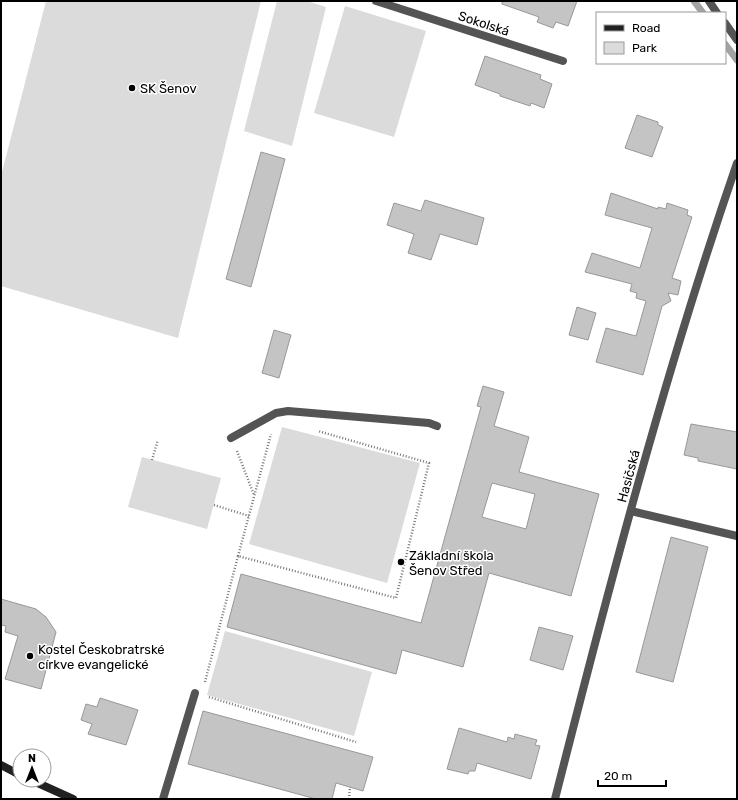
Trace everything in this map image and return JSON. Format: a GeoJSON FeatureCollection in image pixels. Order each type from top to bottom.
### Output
{"type":"FeatureCollection","features":[{"type":"Feature","properties":{"kind":"main road"},"geometry":{"type":"LineString","coordinates":[[1,765],[12,771]]}},
{"type":"Feature","properties":{"kind":"main road"},"geometry":{"type":"LineString","coordinates":[[46,788],[60,796],[73,799]]}},
{"type":"Feature","properties":{"kind":"street","name":"Sokolská"},"geometry":{"type":"LineString","coordinates":[[376,1],[562,61]]}},
{"type":"Feature","properties":{"kind":"street"},"geometry":{"type":"LineString","coordinates":[[709,1],[716,12]]}},
{"type":"Feature","properties":{"kind":"street"},"geometry":{"type":"LineString","coordinates":[[726,24],[737,40]]}},
{"type":"Feature","properties":{"kind":"street","name":"Hasičská"},"geometry":{"type":"LineString","coordinates":[[555,799],[648,447],[717,220],[737,163]]}},
{"type":"Feature","properties":{"kind":"street"},"geometry":{"type":"LineString","coordinates":[[231,438],[276,413],[288,411],[429,423],[437,426]]}},
{"type":"Feature","properties":{"kind":"street"},"geometry":{"type":"LineString","coordinates":[[631,511],[737,536]]}},
{"type":"Feature","properties":{"kind":"street"},"geometry":{"type":"LineString","coordinates":[[163,799],[195,693]]}},
{"type":"Feature","properties":{"kind":"path"},"geometry":{"type":"LineString","coordinates":[[195,693],[204,686],[273,426]]}},
{"type":"Feature","properties":{"kind":"path"},"geometry":{"type":"LineString","coordinates":[[238,556],[396,598],[430,462],[312,429]]}},
{"type":"Feature","properties":{"kind":"path"},"geometry":{"type":"LineString","coordinates":[[231,438],[254,496]]}},
{"type":"Feature","properties":{"kind":"path"},"geometry":{"type":"LineString","coordinates":[[152,460],[158,440]]}},
{"type":"Feature","properties":{"kind":"path"},"geometry":{"type":"LineString","coordinates":[[214,505],[249,516]]}},
{"type":"Feature","properties":{"kind":"path"},"geometry":{"type":"LineString","coordinates":[[195,693],[356,742]]}},
{"type":"Feature","properties":{"kind":"path"},"geometry":{"type":"LineString","coordinates":[[349,799],[350,787]]}},
{"type":"Feature","properties":{"kind":"green space","name":"SK Šenov"},"geometry":{"type":"Polygon","coordinates":[[[46,1],[261,1],[178,338],[1,286],[1,176],[46,1]]]}},
{"type":"Feature","properties":{"kind":"green space"},"geometry":{"type":"Polygon","coordinates":[[[277,1],[307,1],[326,7],[292,146],[244,131],[277,1]]]}},
{"type":"Feature","properties":{"kind":"green space"},"geometry":{"type":"Polygon","coordinates":[[[345,6],[426,31],[394,137],[314,113],[345,6]]]}},
{"type":"Feature","properties":{"kind":"green space"},"geometry":{"type":"Polygon","coordinates":[[[282,427],[420,463],[387,583],[249,544],[282,427]]]}},
{"type":"Feature","properties":{"kind":"green space"},"geometry":{"type":"Polygon","coordinates":[[[142,457],[221,478],[207,529],[128,507],[142,457]]]}},
{"type":"Feature","properties":{"kind":"green space"},"geometry":{"type":"Polygon","coordinates":[[[225,631],[372,672],[354,736],[207,695],[225,631]]]}},
{"type":"Feature","properties":{"kind":"building"},"geometry":{"type":"Polygon","coordinates":[[[502,1],[577,1],[568,26],[556,22],[553,28],[537,22],[539,17],[502,4],[502,1]]]}},
{"type":"Feature","properties":{"kind":"building"},"geometry":{"type":"Polygon","coordinates":[[[485,56],[541,75],[540,79],[552,84],[544,108],[531,103],[530,106],[500,96],[500,94],[475,85],[485,56]]]}},
{"type":"Feature","properties":{"kind":"building"},"geometry":{"type":"Polygon","coordinates":[[[637,115],[658,122],[658,125],[663,127],[652,157],[625,148],[637,115]]]}},
{"type":"Feature","properties":{"kind":"building"},"geometry":{"type":"Polygon","coordinates":[[[261,152],[285,159],[251,287],[226,279],[261,152]]]}},
{"type":"Feature","properties":{"kind":"building"},"geometry":{"type":"Polygon","coordinates":[[[611,193],[658,209],[658,207],[666,209],[667,203],[688,210],[687,215],[692,217],[672,278],[681,281],[678,295],[668,293],[671,301],[662,306],[643,375],[596,362],[606,328],[636,336],[646,301],[636,298],[637,293],[630,291],[632,284],[585,272],[592,253],[640,268],[652,228],[605,215],[611,193]]]}},
{"type":"Feature","properties":{"kind":"building"},"geometry":{"type":"Polygon","coordinates":[[[425,200],[484,218],[477,245],[440,234],[431,260],[408,253],[414,234],[387,225],[394,203],[421,211],[425,200]]]}},
{"type":"Feature","properties":{"kind":"building"},"geometry":{"type":"Polygon","coordinates":[[[577,307],[596,313],[588,340],[569,335],[577,307]]]}},
{"type":"Feature","properties":{"kind":"building"},"geometry":{"type":"Polygon","coordinates":[[[274,330],[291,335],[279,378],[262,373],[274,330]]]}},
{"type":"Feature","properties":{"kind":"building"},"geometry":{"type":"Polygon","coordinates":[[[483,386],[504,392],[494,426],[529,437],[519,472],[599,494],[571,596],[489,573],[463,667],[402,650],[396,674],[227,627],[241,574],[421,623],[481,407],[477,406],[483,386]],[[492,483],[482,517],[526,529],[535,494],[492,483]]]}},
{"type":"Feature","properties":{"kind":"building"},"geometry":{"type":"Polygon","coordinates":[[[691,424],[737,432],[737,469],[698,461],[698,458],[684,455],[691,424]]]}},
{"type":"Feature","properties":{"kind":"building"},"geometry":{"type":"Polygon","coordinates":[[[671,537],[708,547],[673,682],[636,672],[671,537]]]}},
{"type":"Feature","properties":{"kind":"building","name":"Kostel Českobratrské církve evangelické"},"geometry":{"type":"Polygon","coordinates":[[[1,599],[36,609],[46,617],[56,632],[41,689],[5,679],[18,636],[5,632],[6,626],[1,625],[1,599]]]}},
{"type":"Feature","properties":{"kind":"building"},"geometry":{"type":"Polygon","coordinates":[[[539,627],[573,636],[563,670],[530,660],[539,627]]]}},
{"type":"Feature","properties":{"kind":"building"},"geometry":{"type":"Polygon","coordinates":[[[100,698],[138,710],[126,745],[88,734],[92,724],[81,720],[86,704],[97,707],[100,698]]]}},
{"type":"Feature","properties":{"kind":"building"},"geometry":{"type":"Polygon","coordinates":[[[203,711],[373,757],[363,791],[336,783],[332,799],[316,799],[188,764],[203,711]]]}},
{"type":"Feature","properties":{"kind":"building"},"geometry":{"type":"Polygon","coordinates":[[[459,728],[507,742],[508,737],[514,739],[515,734],[537,740],[535,745],[540,746],[531,779],[477,763],[475,771],[469,771],[468,774],[447,769],[459,728]]]}},
{"type":"Feature","properties":{"kind":"waterway"},"geometry":{"type":"LineString","coordinates":[[694,1],[702,12]]}},
{"type":"Feature","properties":{"kind":"waterway"},"geometry":{"type":"LineString","coordinates":[[726,45],[737,60]]}},
{"type":"Feature","properties":{"kind":"place","name":"SK Šenov"},"geometry":{"type":"Point","coordinates":[132,88]}},
{"type":"Feature","properties":{"kind":"place","name":"Základní škola Šenov Střed"},"geometry":{"type":"Point","coordinates":[401,562]}},
{"type":"Feature","properties":{"kind":"place","name":"Kostel Českobratrské církve evangelické"},"geometry":{"type":"Point","coordinates":[30,656]}}]}
